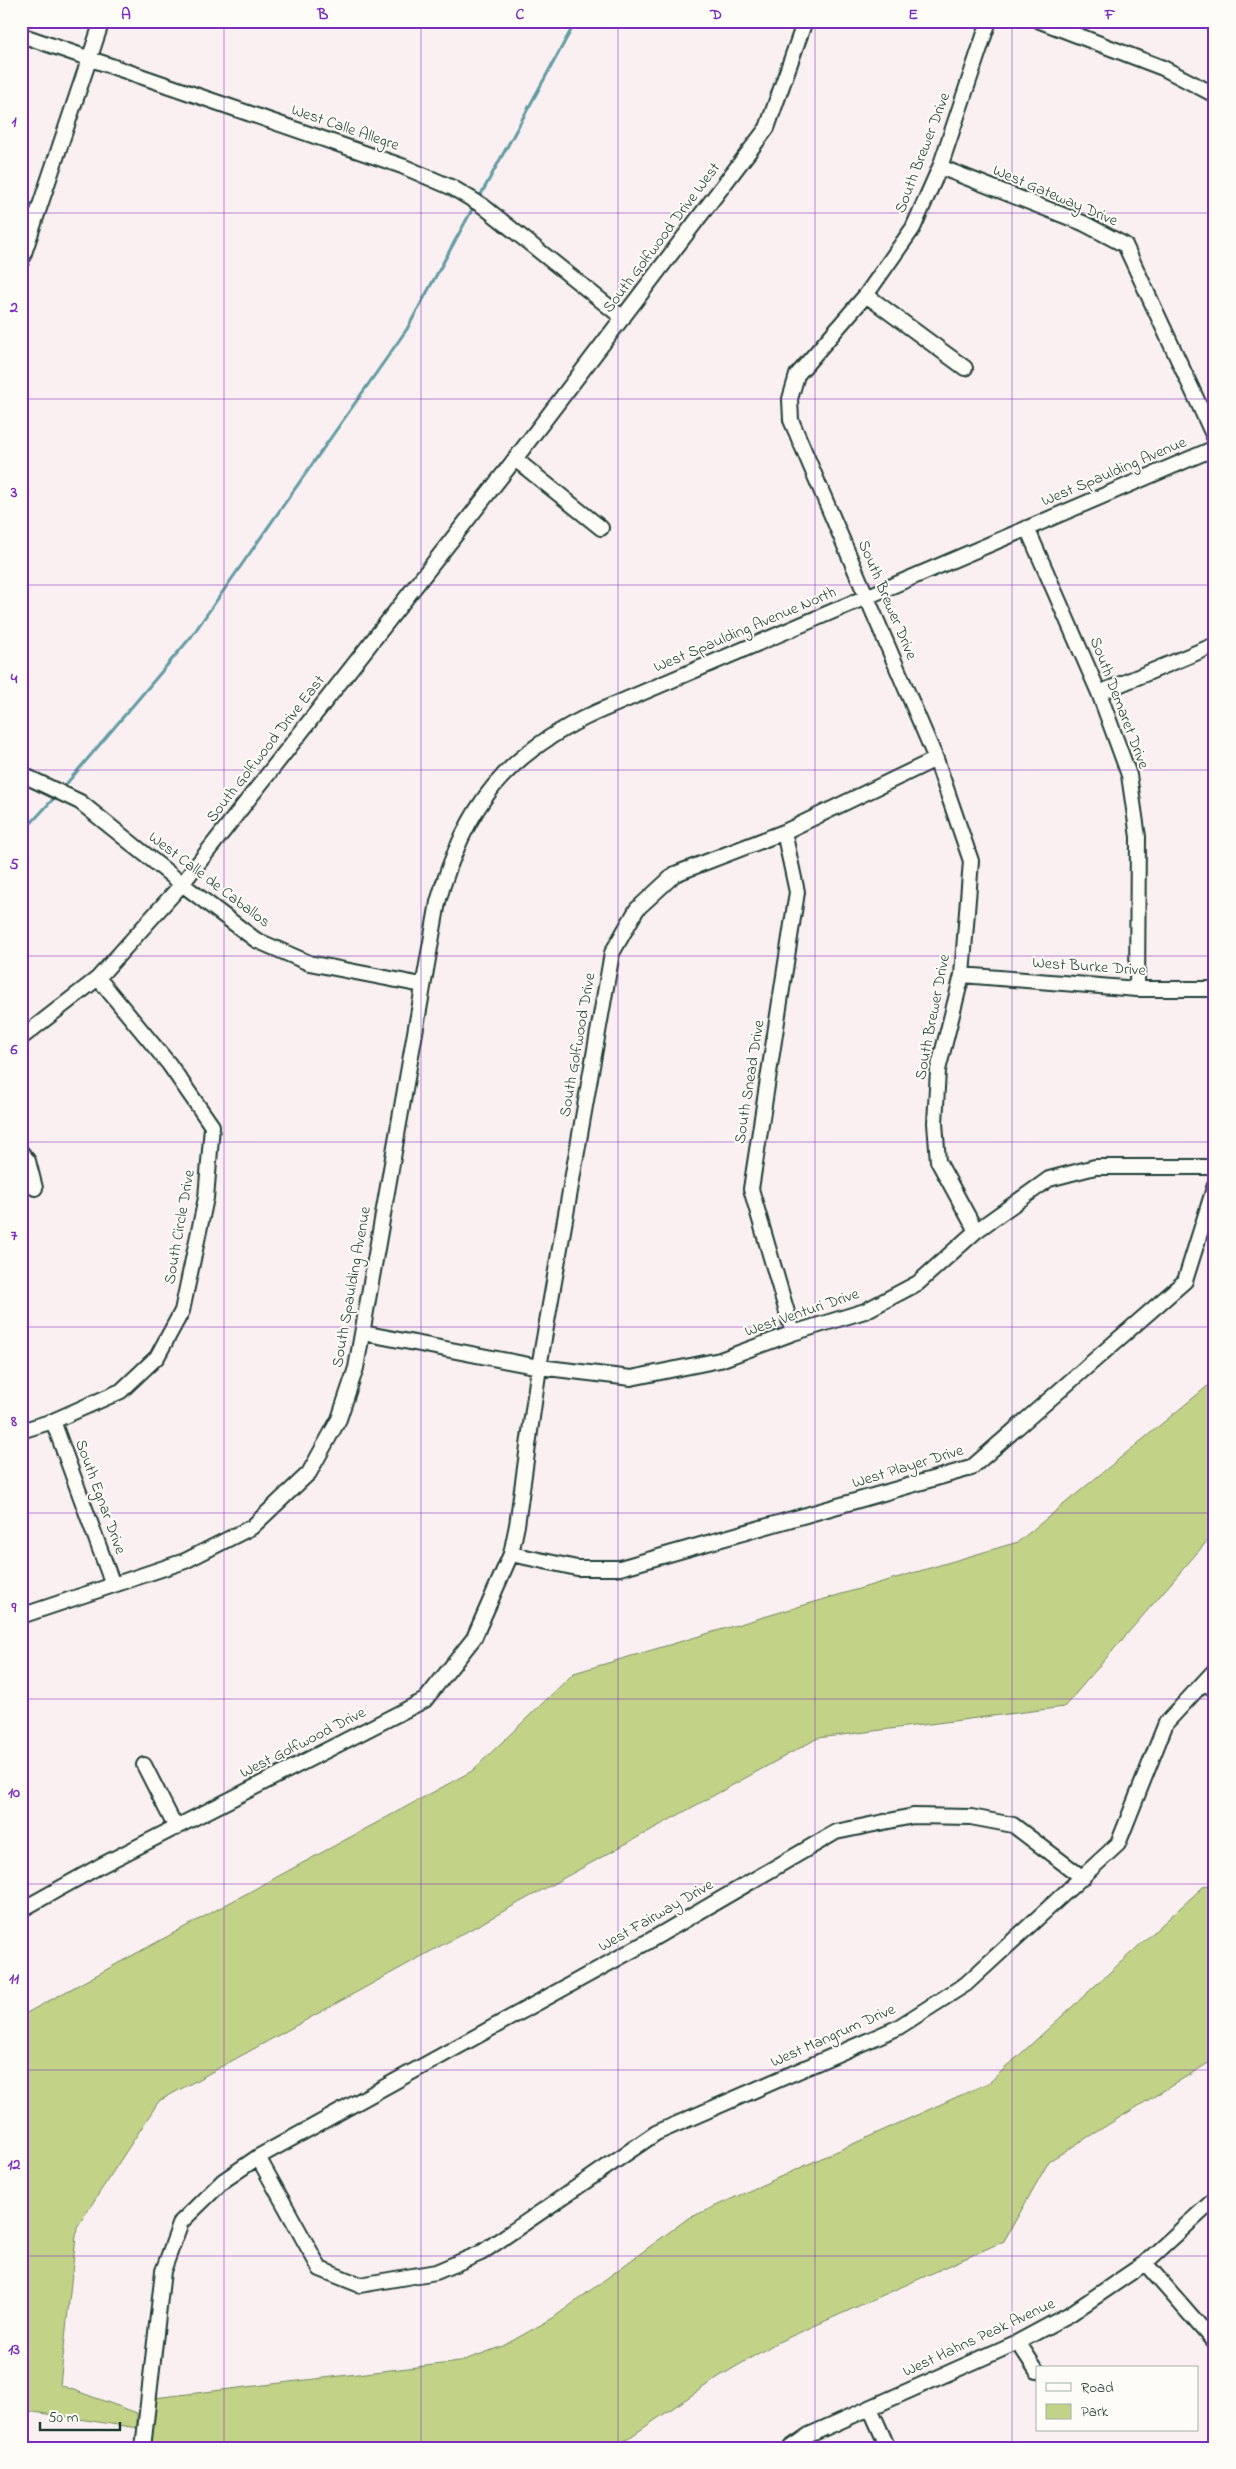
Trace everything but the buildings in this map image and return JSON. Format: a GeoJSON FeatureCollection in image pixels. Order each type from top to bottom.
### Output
{"type":"FeatureCollection","features":[{"type":"Feature","properties":{"kind":"street"},"geometry":{"type":"LineString","coordinates":[[21,262],[102,21]]}},
{"type":"Feature","properties":{"kind":"street","name":"South Golfwood Drive West"},"geometry":{"type":"LineString","coordinates":[[515,459],[768,128],[805,21]]}},
{"type":"Feature","properties":{"kind":"street","name":"South Brewer Drive"},"geometry":{"type":"LineString","coordinates":[[976,1231],[938,1161],[935,1123],[938,1070],[962,975],[971,861],[936,759],[791,420],[790,399],[797,375],[866,295],[913,228],[940,167],[989,21]]}},
{"type":"Feature","properties":{"kind":"street"},"geometry":{"type":"LineString","coordinates":[[1040,21],[1163,68],[1215,95]]}},
{"type":"Feature","properties":{"kind":"street","name":"West Calle Allegre"},"geometry":{"type":"LineString","coordinates":[[21,35],[402,166],[453,188],[483,206],[623,318]]}},
{"type":"Feature","properties":{"kind":"street","name":"West Gateway Drive"},"geometry":{"type":"LineString","coordinates":[[940,167],[1082,223],[1125,245],[1215,439]]}},
{"type":"Feature","properties":{"kind":"street"},"geometry":{"type":"LineString","coordinates":[[866,295],[965,368]]}},
{"type":"Feature","properties":{"kind":"street","name":"West Spaulding Avenue"},"geometry":{"type":"LineString","coordinates":[[1027,528],[1215,448]]}},
{"type":"Feature","properties":{"kind":"street"},"geometry":{"type":"LineString","coordinates":[[515,459],[601,528]]}},
{"type":"Feature","properties":{"kind":"street","name":"South Golfwood Drive East"},"geometry":{"type":"LineString","coordinates":[[21,1038],[98,978],[182,884],[515,459]]}},
{"type":"Feature","properties":{"kind":"street","name":"West Spaulding Avenue North"},"geometry":{"type":"LineString","coordinates":[[491,788],[533,748],[580,720],[1027,528]]}},
{"type":"Feature","properties":{"kind":"street","name":"South Demaret Drive"},"geometry":{"type":"LineString","coordinates":[[1027,528],[1099,693],[1129,775],[1138,837],[1137,989]]}},
{"type":"Feature","properties":{"kind":"street"},"geometry":{"type":"LineString","coordinates":[[1099,693],[1215,645]]}},
{"type":"Feature","properties":{"kind":"street","name":"South Golfwood Drive"},"geometry":{"type":"LineString","coordinates":[[517,1525],[539,1367],[612,953],[637,909],[675,874],[784,832],[936,759]]}},
{"type":"Feature","properties":{"kind":"street","name":"West Calle de Caballos"},"geometry":{"type":"LineString","coordinates":[[21,774],[80,802],[182,884],[256,940],[309,963],[422,985]]}},
{"type":"Feature","properties":{"kind":"street","name":"South Spaulding Avenue"},"geometry":{"type":"LineString","coordinates":[[21,1616],[185,1561],[252,1527],[309,1473],[339,1418],[356,1368],[422,985],[445,875],[464,830],[491,788]]}},
{"type":"Feature","properties":{"kind":"street","name":"South Snead Drive"},"geometry":{"type":"LineString","coordinates":[[784,832],[797,892],[750,1189],[794,1333]]}},
{"type":"Feature","properties":{"kind":"street","name":"West Burke Drive"},"geometry":{"type":"LineString","coordinates":[[962,975],[1137,989],[1215,989]]}},
{"type":"Feature","properties":{"kind":"street","name":"South Circle Drive"},"geometry":{"type":"LineString","coordinates":[[21,1431],[54,1421],[121,1391],[157,1357],[182,1312],[206,1198],[212,1126],[169,1064],[98,978]]}},
{"type":"Feature","properties":{"kind":"street"},"geometry":{"type":"LineString","coordinates":[[21,1152],[28,1161],[35,1188]]}},
{"type":"Feature","properties":{"kind":"street","name":"West Venturi Drive"},"geometry":{"type":"LineString","coordinates":[[363,1333],[539,1367],[631,1378],[720,1360],[794,1333],[865,1311],[918,1282],[976,1231],[1049,1179],[1095,1167],[1215,1167]]}},
{"type":"Feature","properties":{"kind":"street","name":"West Player Drive"},"geometry":{"type":"LineString","coordinates":[[511,1554],[577,1568],[620,1568],[971,1468],[1185,1282],[1215,1185]]}},
{"type":"Feature","properties":{"kind":"street","name":"South Egnar Drive"},"geometry":{"type":"LineString","coordinates":[[54,1421],[113,1585]]}},
{"type":"Feature","properties":{"kind":"street","name":"West Golfwood Drive"},"geometry":{"type":"LineString","coordinates":[[21,1910],[100,1866],[425,1700],[474,1638],[511,1554],[517,1525]]}},
{"type":"Feature","properties":{"kind":"street","name":"West Mangrum Drive"},"geometry":{"type":"LineString","coordinates":[[258,2157],[320,2269],[360,2285],[436,2272],[480,2253],[656,2134],[897,2028],[966,1984],[1118,1844],[1166,1723],[1210,1686],[1215,1670]]}},
{"type":"Feature","properties":{"kind":"street"},"geometry":{"type":"LineString","coordinates":[[144,1765],[176,1828]]}},
{"type":"Feature","properties":{"kind":"street","name":"West Fairway Drive"},"geometry":{"type":"LineString","coordinates":[[143,2448],[163,2271],[181,2222],[223,2181],[258,2157],[650,1941],[836,1832],[913,1816],[971,1816],[1013,1825],[1082,1878]]}},
{"type":"Feature","properties":{"kind":"street","name":"West Hahns Peak Avenue"},"geometry":{"type":"LineString","coordinates":[[790,2448],[809,2434],[1018,2342],[1070,2314],[1145,2263],[1215,2200]]}},
{"type":"Feature","properties":{"kind":"street"},"geometry":{"type":"LineString","coordinates":[[1145,2263],[1215,2343]]}},
{"type":"Feature","properties":{"kind":"street"},"geometry":{"type":"LineString","coordinates":[[1018,2342],[1036,2369]]}},
{"type":"Feature","properties":{"kind":"street"},"geometry":{"type":"LineString","coordinates":[[870,2408],[888,2448]]}},
{"type":"Feature","properties":{"kind":"green space"},"geometry":{"type":"Polygon","coordinates":[[[1215,1380],[1215,1532],[1064,1707],[818,1738],[159,2101],[77,2227],[60,2385],[137,2413],[137,2428],[21,2410],[21,2016],[472,1771],[574,1673],[1018,1542],[1215,1380]]]}},
{"type":"Feature","properties":{"kind":"green space"},"geometry":{"type":"Polygon","coordinates":[[[1215,1882],[1215,2059],[1049,2161],[1004,2241],[776,2343],[720,2376],[614,2448],[150,2448],[154,2398],[459,2362],[503,2346],[553,2318],[687,2219],[990,2082],[1203,1887],[1215,1882]]]}},
{"type":"Feature","properties":{"kind":"waterway"},"geometry":{"type":"LineString","coordinates":[[479,198],[576,21]]}},
{"type":"Feature","properties":{"kind":"waterway"},"geometry":{"type":"LineString","coordinates":[[62,789],[191,637],[407,329],[474,206]]}},
{"type":"Feature","properties":{"kind":"waterway"},"geometry":{"type":"LineString","coordinates":[[21,834],[56,796]]}}]}
